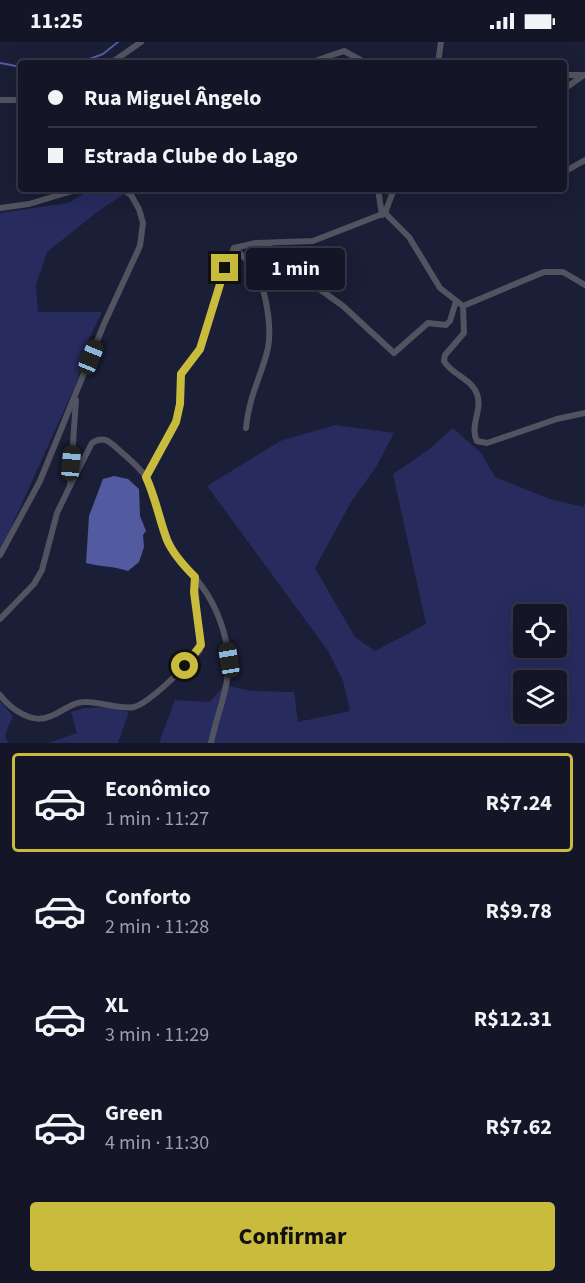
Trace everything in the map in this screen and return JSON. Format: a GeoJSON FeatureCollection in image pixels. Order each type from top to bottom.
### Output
{"type":"FeatureCollection","features":[{"type":"Feature","properties":{"kind":"street"},"geometry":{"type":"LineString","coordinates":[[115,60],[141,42]]}},
{"type":"Feature","properties":{"kind":"street"},"geometry":{"type":"LineString","coordinates":[[438,60],[441,42]]}},
{"type":"Feature","properties":{"kind":"street"},"geometry":{"type":"LineString","coordinates":[[318,60],[344,51],[360,60]]}},
{"type":"Feature","properties":{"kind":"street"},"geometry":{"type":"LineString","coordinates":[[567,75],[584,76]]}},
{"type":"Feature","properties":{"kind":"street"},"geometry":{"type":"LineString","coordinates":[[567,87],[584,76]]}},
{"type":"Feature","properties":{"kind":"street"},"geometry":{"type":"LineString","coordinates":[[0,100],[18,100]]}},
{"type":"Feature","properties":{"kind":"street"},"geometry":{"type":"LineString","coordinates":[[567,170],[585,160]]}},
{"type":"Feature","properties":{"kind":"street"},"geometry":{"type":"LineString","coordinates":[[0,208],[29,204],[69,192]]}},
{"type":"Feature","properties":{"kind":"street"},"geometry":{"type":"LineString","coordinates":[[0,555],[21,521],[140,246],[143,223],[139,208],[126,192]]}},
{"type":"Feature","properties":{"kind":"street"},"geometry":{"type":"LineString","coordinates":[[379,192],[383,214],[409,237],[440,288],[463,306]]}},
{"type":"Feature","properties":{"kind":"street"},"geometry":{"type":"LineString","coordinates":[[234,248],[313,241],[383,214],[393,192]]}},
{"type":"Feature","properties":{"kind":"street"},"geometry":{"type":"LineString","coordinates":[[266,244],[308,281],[343,306],[394,353],[428,323],[446,325],[450,321],[456,301]]}},
{"type":"Feature","properties":{"kind":"street"},"geometry":{"type":"LineString","coordinates":[[234,248],[253,267],[260,280],[270,333],[267,351],[248,403],[246,428]]}},
{"type":"Feature","properties":{"kind":"street"},"geometry":{"type":"LineString","coordinates":[[146,477],[176,422],[180,404],[181,374],[200,349],[225,268],[234,248]]}},
{"type":"Feature","properties":{"kind":"street"},"geometry":{"type":"LineString","coordinates":[[463,306],[544,272],[563,272],[585,285]]}},
{"type":"Feature","properties":{"kind":"street"},"geometry":{"type":"LineString","coordinates":[[463,306],[464,333],[445,355],[444,361],[471,385],[477,394],[479,405],[473,434],[477,441],[487,443],[557,419],[585,414]]}},
{"type":"Feature","properties":{"kind":"street"},"geometry":{"type":"LineString","coordinates":[[70,486],[77,390]]}},
{"type":"Feature","properties":{"kind":"street"},"geometry":{"type":"LineString","coordinates":[[0,619],[34,584],[42,570],[57,513],[70,486],[92,443],[105,439],[146,477],[158,503],[167,540],[215,608],[226,640],[229,660],[228,689],[211,743]]}},
{"type":"Feature","properties":{"kind":"street"},"geometry":{"type":"LineString","coordinates":[[0,695],[9,706],[37,719],[51,716],[80,702],[98,702],[121,707],[140,704],[175,677],[200,650],[195,577]]}},
{"type":"Feature","properties":{"kind":"shaded area"},"geometry":{"type":"Polygon","coordinates":[[[87,192],[128,192],[101,209],[47,252],[36,285],[38,312],[102,312],[90,337],[76,384],[0,552],[0,213],[68,203],[87,192]]]}},
{"type":"Feature","properties":{"kind":"shaded area"},"geometry":{"type":"Polygon","coordinates":[[[335,425],[394,433],[376,467],[351,502],[315,568],[355,637],[375,651],[426,624],[393,474],[427,451],[453,428],[481,453],[495,477],[550,499],[583,507],[585,504],[585,743],[159,743],[175,700],[210,702],[224,685],[252,691],[294,692],[298,722],[350,711],[343,681],[328,651],[207,486],[280,441],[335,425]]]}},
{"type":"Feature","properties":{"kind":"shaded area"},"geometry":{"type":"Polygon","coordinates":[[[0,701],[13,716],[5,735],[8,743],[0,743],[0,701]]]}},
{"type":"Feature","properties":{"kind":"shaded area"},"geometry":{"type":"Polygon","coordinates":[[[105,707],[129,712],[118,743],[48,743],[77,733],[71,712],[85,708],[105,707]]]}},
{"type":"Feature","properties":{"kind":"water"},"geometry":{"type":"Polygon","coordinates":[[[114,476],[128,479],[139,489],[140,516],[146,531],[143,535],[144,547],[139,562],[128,571],[86,563],[89,516],[103,479],[114,476]]]}},
{"type":"Feature","properties":{"kind":"waterway"},"geometry":{"type":"LineString","coordinates":[[87,60],[103,54],[118,42]]}},
{"type":"Feature","properties":{"kind":"waterway"},"geometry":{"type":"LineString","coordinates":[[0,63],[18,66]]}},
{"type":"Feature","properties":{"kind":"route"},"geometry":{"type":"LineString","coordinates":[[185,666],[200,650],[201,645],[194,592],[195,577],[177,557],[167,540],[158,503],[146,477],[162,443],[176,422],[180,404],[181,374],[200,349],[225,268]]}}]}
